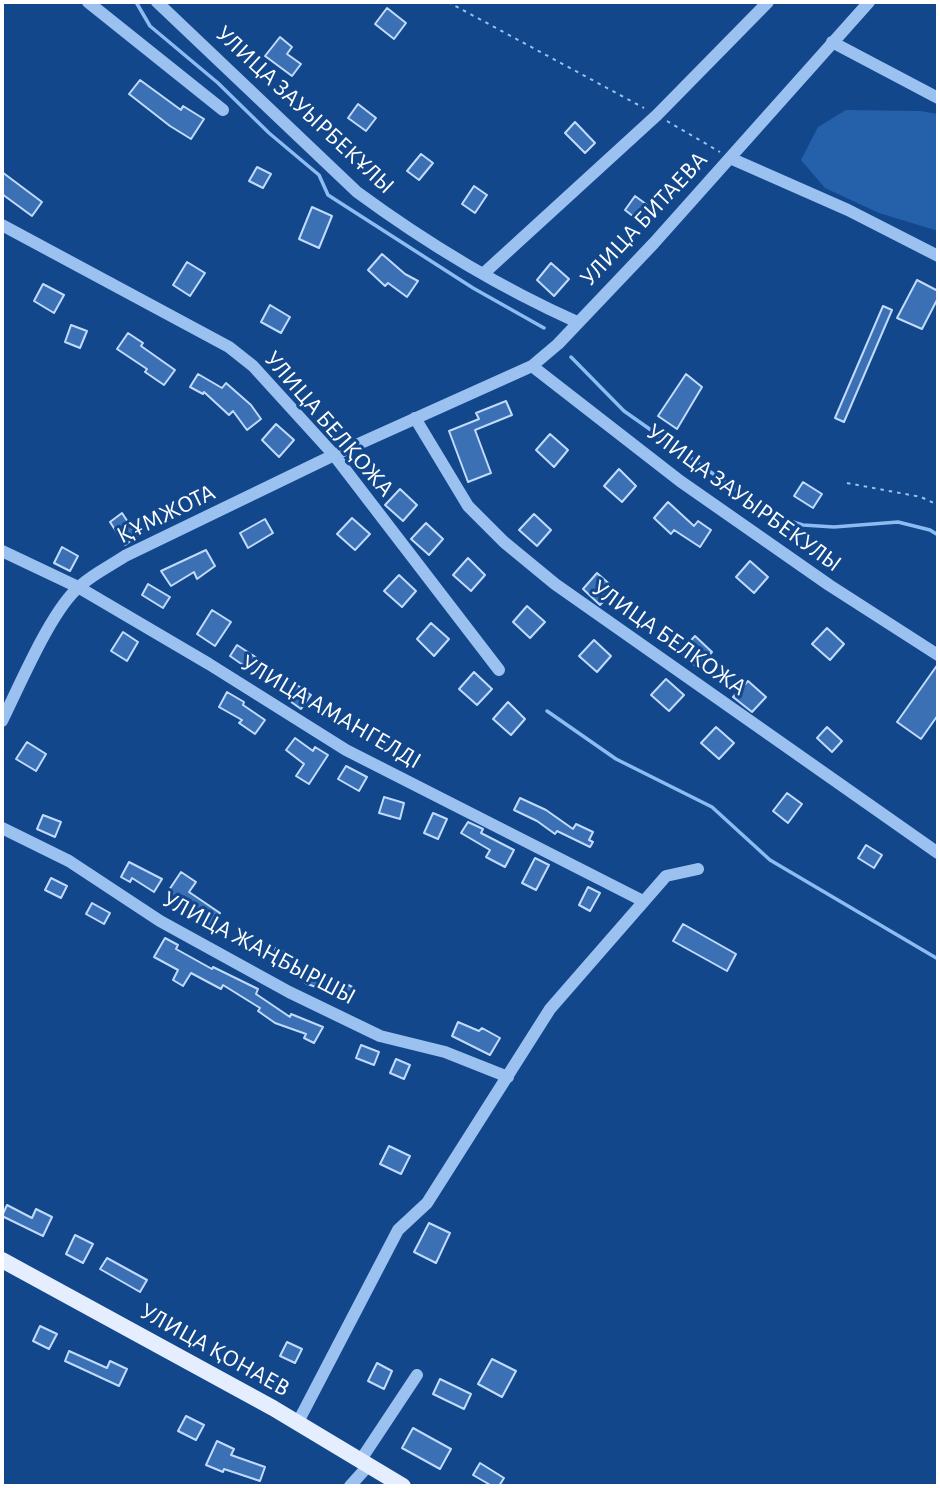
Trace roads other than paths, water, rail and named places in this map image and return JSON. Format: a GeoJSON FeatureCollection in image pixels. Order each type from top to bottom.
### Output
{"type":"FeatureCollection","features":[{"type":"Feature","properties":{"kind":"main road","name":"УЛИЦА ҚОНАЕВ"},"geometry":{"type":"LineString","coordinates":[[2,1260],[298,1422],[403,1486]]}},
{"type":"Feature","properties":{"kind":"street"},"geometry":{"type":"LineString","coordinates":[[88,2],[223,110]]}},
{"type":"Feature","properties":{"kind":"street","name":"УЛИЦА ЗАУЫРБЕКҰЛЫ"},"geometry":{"type":"LineString","coordinates":[[157,2],[357,192],[394,219],[483,274],[576,322]]}},
{"type":"Feature","properties":{"kind":"street"},"geometry":{"type":"LineString","coordinates":[[483,274],[657,115],[768,2]]}},
{"type":"Feature","properties":{"kind":"street","name":"УЛИЦА БИТАЕВА"},"geometry":{"type":"LineString","coordinates":[[415,418],[533,366],[558,344],[576,322],[654,243],[869,2]]}},
{"type":"Feature","properties":{"kind":"street"},"geometry":{"type":"LineString","coordinates":[[832,42],[938,99]]}},
{"type":"Feature","properties":{"kind":"street"},"geometry":{"type":"LineString","coordinates":[[730,158],[848,210],[938,256]]}},
{"type":"Feature","properties":{"kind":"street","name":"УЛИЦА БЕЛҚОЖА"},"geometry":{"type":"LineString","coordinates":[[2,225],[229,347],[253,366],[334,455],[499,670]]}},
{"type":"Feature","properties":{"kind":"street","name":"УЛИЦА ЗАУЫРБЕКУЛЫ"},"geometry":{"type":"LineString","coordinates":[[533,366],[680,481],[829,585],[938,654]]}},
{"type":"Feature","properties":{"kind":"street","name":"ҚҰМЖОТА"},"geometry":{"type":"LineString","coordinates":[[2,721],[54,620],[78,587],[125,556],[415,418]]}},
{"type":"Feature","properties":{"kind":"street","name":"УЛИЦА БЕЛКОЖА"},"geometry":{"type":"LineString","coordinates":[[415,418],[468,506],[503,542],[555,584],[938,853]]}},
{"type":"Feature","properties":{"kind":"street","name":"УЛИЦА АМАНГЕЛДІ"},"geometry":{"type":"LineString","coordinates":[[2,551],[78,587],[209,664],[346,750],[643,901]]}},
{"type":"Feature","properties":{"kind":"street","name":"УЛИЦА ЖАҢБЫРШЫ"},"geometry":{"type":"LineString","coordinates":[[2,828],[69,860],[160,921],[289,992],[380,1036],[445,1052],[508,1077]]}},
{"type":"Feature","properties":{"kind":"street"},"geometry":{"type":"LineString","coordinates":[[298,1422],[398,1230],[427,1203],[550,1009],[666,876],[698,869]]}},
{"type":"Feature","properties":{"kind":"street"},"geometry":{"type":"LineString","coordinates":[[350,1486],[417,1375]]}},
{"type":"Feature","properties":{"kind":"waterway"},"geometry":{"type":"LineString","coordinates":[[136,2],[150,26],[218,83],[269,133],[319,175],[328,195],[473,288],[544,328]]}},
{"type":"Feature","properties":{"kind":"waterway"},"geometry":{"type":"LineString","coordinates":[[571,357],[624,411],[773,516],[803,525],[834,527],[898,522],[930,530],[938,535]]}},
{"type":"Feature","properties":{"kind":"waterway"},"geometry":{"type":"LineString","coordinates":[[547,711],[616,759],[712,807],[770,860],[938,959]]}}]}
